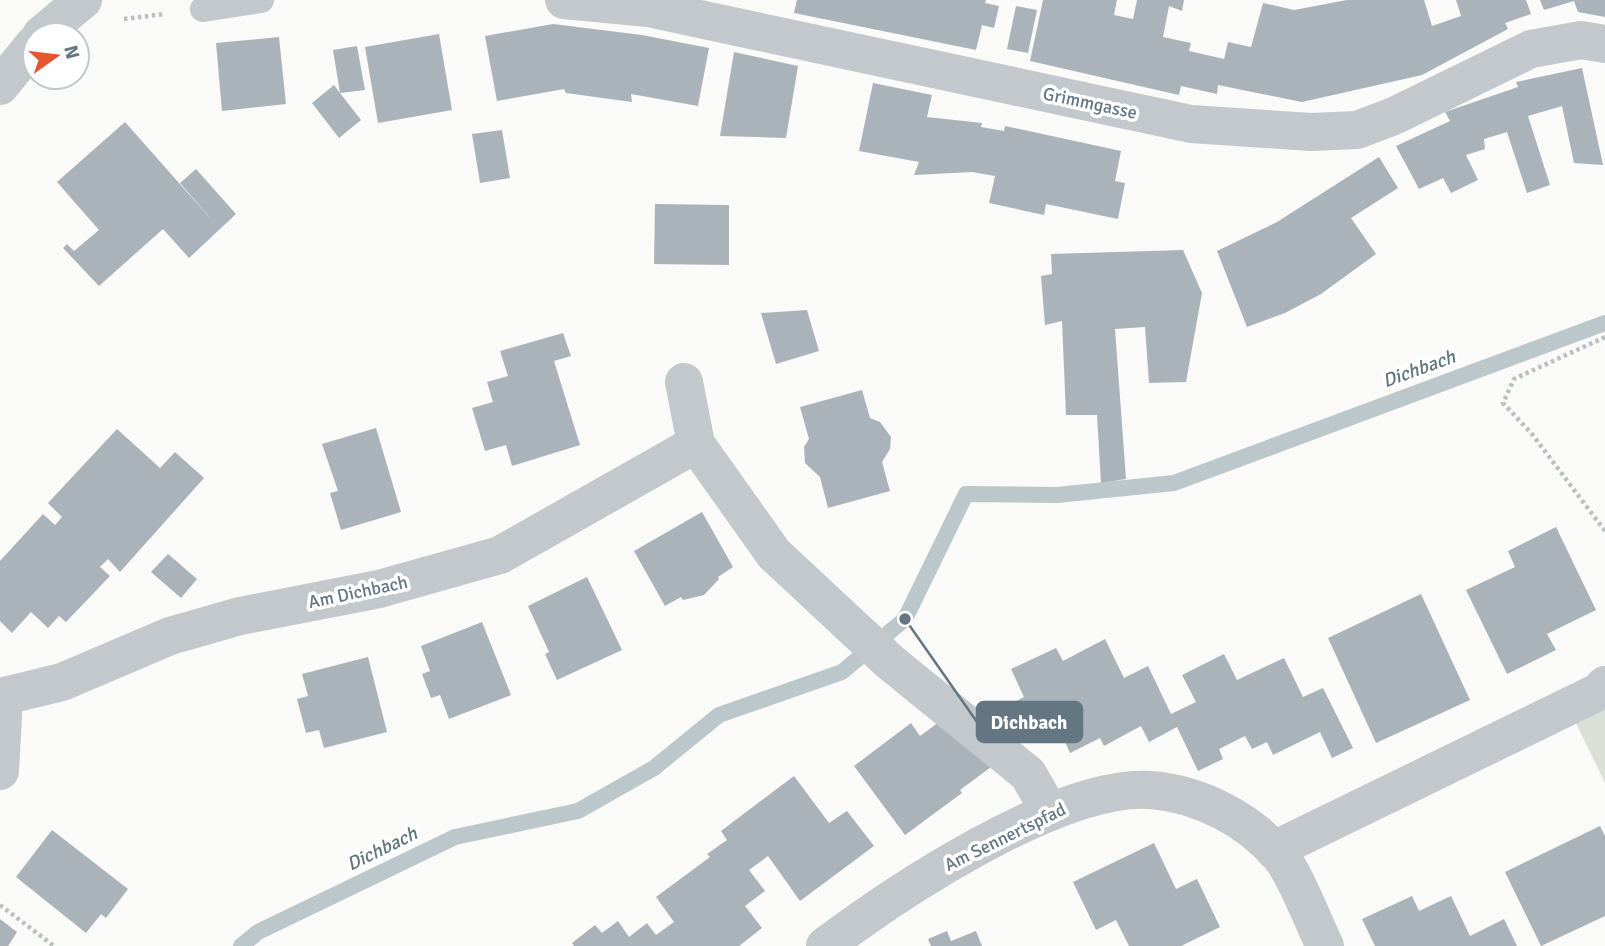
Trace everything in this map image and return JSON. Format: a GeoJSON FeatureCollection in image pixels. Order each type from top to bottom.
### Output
{"type":"FeatureCollection","features":[{"type":"Feature","properties":{"kind":"street"},"geometry":{"type":"LineString","coordinates":[[58,21],[83,0]]}},
{"type":"Feature","properties":{"kind":"street","name":"Grimmgasse"},"geometry":{"type":"LineString","coordinates":[[564,0],[648,8],[1191,124],[1311,132],[1357,130],[1394,116],[1531,49],[1581,40],[1605,44]]}},
{"type":"Feature","properties":{"kind":"street"},"geometry":{"type":"LineString","coordinates":[[0,86],[21,60]]}},
{"type":"Feature","properties":{"kind":"street"},"geometry":{"type":"LineString","coordinates":[[684,382],[696,444],[774,554],[890,662],[1028,774],[1050,812]]}},
{"type":"Feature","properties":{"kind":"street","name":"Am Dichbach"},"geometry":{"type":"LineString","coordinates":[[0,771],[2,697],[62,682],[170,636],[240,616],[379,589],[500,555],[696,444]]}},
{"type":"Feature","properties":{"kind":"street"},"geometry":{"type":"LineString","coordinates":[[1274,850],[1598,692],[1605,685]]}},
{"type":"Feature","properties":{"kind":"street","name":"Am Sennertspfad"},"geometry":{"type":"LineString","coordinates":[[825,946],[885,901],[1050,812],[1098,795],[1149,790],[1171,793],[1209,805],[1236,818],[1274,850],[1282,859],[1325,946]]}},
{"type":"Feature","properties":{"kind":"lane"},"geometry":{"type":"LineString","coordinates":[[203,9],[261,0]]}},
{"type":"Feature","properties":{"kind":"path"},"geometry":{"type":"LineString","coordinates":[[1605,337],[1514,379],[1503,404],[1532,434],[1605,531]]}},
{"type":"Feature","properties":{"kind":"path"},"geometry":{"type":"LineString","coordinates":[[0,905],[54,946]]}},
{"type":"Feature","properties":{"kind":"shaded area"},"geometry":{"type":"Polygon","coordinates":[[[1605,708],[1605,783],[1576,723],[1605,708]]]}},
{"type":"Feature","properties":{"kind":"building"},"geometry":{"type":"Polygon","coordinates":[[[797,0],[986,0],[985,3],[999,6],[994,28],[982,25],[976,50],[794,13],[797,0]]]}},
{"type":"Feature","properties":{"kind":"building"},"geometry":{"type":"Polygon","coordinates":[[[1043,0],[1117,0],[1114,15],[1133,19],[1137,0],[1184,0],[1182,11],[1169,6],[1163,37],[1191,43],[1189,51],[1224,59],[1228,42],[1251,47],[1263,3],[1294,10],[1347,0],[1424,0],[1432,26],[1461,16],[1456,0],[1526,0],[1531,14],[1505,23],[1508,29],[1422,75],[1302,102],[1218,85],[1217,94],[1181,86],[1179,95],[1030,61],[1043,0]]]}},
{"type":"Feature","properties":{"kind":"building"},"geometry":{"type":"Polygon","coordinates":[[[1540,0],[1605,0],[1605,17],[1578,12],[1574,1],[1544,10],[1540,0]]]}},
{"type":"Feature","properties":{"kind":"building"},"geometry":{"type":"Polygon","coordinates":[[[1016,6],[1037,10],[1028,53],[1007,49],[1016,6]]]}},
{"type":"Feature","properties":{"kind":"building"},"geometry":{"type":"Polygon","coordinates":[[[553,24],[642,35],[709,48],[698,106],[631,94],[632,102],[566,93],[564,89],[497,101],[485,36],[553,24]]]}},
{"type":"Feature","properties":{"kind":"building"},"geometry":{"type":"Polygon","coordinates":[[[439,34],[452,110],[378,123],[365,47],[439,34]]]}},
{"type":"Feature","properties":{"kind":"building"},"geometry":{"type":"Polygon","coordinates":[[[279,37],[286,104],[222,111],[216,43],[279,37]]]}},
{"type":"Feature","properties":{"kind":"building"},"geometry":{"type":"Polygon","coordinates":[[[357,46],[365,90],[340,93],[333,50],[357,46]]]}},
{"type":"Feature","properties":{"kind":"building"},"geometry":{"type":"Polygon","coordinates":[[[734,52],[798,66],[786,138],[720,136],[734,52]]]}},
{"type":"Feature","properties":{"kind":"building"},"geometry":{"type":"Polygon","coordinates":[[[1582,68],[1603,165],[1574,163],[1562,106],[1528,116],[1550,185],[1527,193],[1507,132],[1484,139],[1485,149],[1466,155],[1478,180],[1451,193],[1443,178],[1419,189],[1396,146],[1450,121],[1445,112],[1518,87],[1516,82],[1582,68]]]}},
{"type":"Feature","properties":{"kind":"building"},"geometry":{"type":"Polygon","coordinates":[[[873,83],[932,95],[927,117],[982,123],[981,127],[1004,131],[1005,126],[1121,151],[1115,181],[1125,183],[1118,219],[1046,204],[1044,215],[989,203],[995,176],[972,172],[914,175],[919,162],[859,151],[873,83]]]}},
{"type":"Feature","properties":{"kind":"building"},"geometry":{"type":"Polygon","coordinates":[[[334,85],[361,120],[339,138],[312,103],[334,85]]]}},
{"type":"Feature","properties":{"kind":"building"},"geometry":{"type":"Polygon","coordinates":[[[125,122],[217,226],[180,183],[196,169],[236,214],[189,258],[163,229],[99,286],[63,248],[67,244],[74,251],[99,230],[57,182],[125,122]]]}},
{"type":"Feature","properties":{"kind":"building"},"geometry":{"type":"Polygon","coordinates":[[[502,130],[510,178],[480,183],[472,134],[502,130]]]}},
{"type":"Feature","properties":{"kind":"building"},"geometry":{"type":"Polygon","coordinates":[[[1379,157],[1398,188],[1351,218],[1376,254],[1321,294],[1285,313],[1247,327],[1217,251],[1277,222],[1379,157]]]}},
{"type":"Feature","properties":{"kind":"building"},"geometry":{"type":"Polygon","coordinates":[[[655,204],[729,205],[729,265],[654,264],[655,204]]]}},
{"type":"Feature","properties":{"kind":"building"},"geometry":{"type":"Polygon","coordinates":[[[1183,250],[1202,293],[1186,382],[1149,383],[1145,327],[1115,329],[1126,479],[1101,483],[1097,415],[1066,415],[1062,321],[1045,325],[1041,276],[1052,274],[1051,254],[1183,250]]]}},
{"type":"Feature","properties":{"kind":"building"},"geometry":{"type":"Polygon","coordinates":[[[807,310],[819,351],[776,364],[761,313],[807,310]]]}},
{"type":"Feature","properties":{"kind":"building"},"geometry":{"type":"Polygon","coordinates":[[[563,333],[571,356],[554,361],[580,445],[512,466],[506,445],[485,451],[472,408],[493,402],[487,382],[508,376],[500,351],[563,333]]]}},
{"type":"Feature","properties":{"kind":"building"},"geometry":{"type":"Polygon","coordinates":[[[862,390],[870,418],[880,422],[891,437],[890,449],[882,462],[890,491],[828,508],[820,477],[805,463],[804,447],[809,439],[800,407],[862,390]]]}},
{"type":"Feature","properties":{"kind":"building"},"geometry":{"type":"Polygon","coordinates":[[[376,428],[401,512],[341,530],[330,493],[338,491],[322,444],[376,428]]]}},
{"type":"Feature","properties":{"kind":"building"},"geometry":{"type":"Polygon","coordinates":[[[117,429],[160,468],[175,452],[204,478],[120,572],[108,559],[100,567],[110,576],[66,622],[59,616],[48,628],[31,612],[12,633],[0,621],[0,561],[43,514],[55,525],[62,517],[48,503],[117,429]]]}},
{"type":"Feature","properties":{"kind":"building"},"geometry":{"type":"Polygon","coordinates":[[[702,512],[733,567],[718,577],[704,595],[683,600],[681,597],[665,606],[634,551],[702,512]]]}},
{"type":"Feature","properties":{"kind":"building"},"geometry":{"type":"Polygon","coordinates":[[[1556,527],[1596,610],[1547,634],[1556,650],[1507,674],[1466,590],[1515,567],[1508,551],[1556,527]]]}},
{"type":"Feature","properties":{"kind":"building"},"geometry":{"type":"Polygon","coordinates":[[[168,554],[197,579],[181,598],[151,572],[168,554]]]}},
{"type":"Feature","properties":{"kind":"building"},"geometry":{"type":"Polygon","coordinates":[[[587,577],[622,650],[557,680],[545,654],[549,652],[528,606],[587,577]]]}},
{"type":"Feature","properties":{"kind":"building"},"geometry":{"type":"Polygon","coordinates":[[[1421,594],[1470,700],[1376,743],[1328,638],[1421,594]]]}},
{"type":"Feature","properties":{"kind":"building"},"geometry":{"type":"Polygon","coordinates":[[[482,622],[511,695],[449,719],[440,695],[431,698],[422,674],[430,671],[421,646],[482,622]]]}},
{"type":"Feature","properties":{"kind":"building"},"geometry":{"type":"Polygon","coordinates":[[[1105,639],[1124,678],[1148,666],[1171,714],[1196,702],[1182,675],[1224,654],[1237,680],[1284,658],[1303,697],[1323,688],[1353,748],[1332,758],[1320,732],[1273,755],[1267,742],[1252,749],[1245,736],[1219,749],[1223,759],[1198,771],[1177,727],[1149,742],[1141,726],[1104,746],[1100,738],[1070,753],[1063,737],[1052,743],[1009,705],[1024,697],[1011,669],[1056,648],[1063,661],[1105,639]]]}},
{"type":"Feature","properties":{"kind":"building"},"geometry":{"type":"Polygon","coordinates":[[[368,657],[387,732],[324,748],[319,730],[306,733],[297,699],[308,696],[302,674],[368,657]]]}},
{"type":"Feature","properties":{"kind":"building"},"geometry":{"type":"Polygon","coordinates":[[[939,722],[991,767],[960,790],[962,793],[905,835],[854,766],[911,723],[920,736],[939,722]]]}},
{"type":"Feature","properties":{"kind":"building"},"geometry":{"type":"Polygon","coordinates":[[[794,776],[829,823],[847,811],[874,846],[800,901],[768,856],[749,870],[765,891],[745,906],[762,928],[739,946],[574,946],[572,943],[595,925],[602,933],[618,921],[629,937],[647,923],[656,935],[674,922],[656,897],[710,857],[707,854],[727,840],[721,831],[794,776]]]}},
{"type":"Feature","properties":{"kind":"building"},"geometry":{"type":"Polygon","coordinates":[[[1600,826],[1605,836],[1605,916],[1541,946],[1505,872],[1600,826]]]}},
{"type":"Feature","properties":{"kind":"building"},"geometry":{"type":"Polygon","coordinates":[[[52,830],[128,889],[106,918],[101,914],[86,933],[16,877],[52,830]]]}},
{"type":"Feature","properties":{"kind":"building"},"geometry":{"type":"Polygon","coordinates":[[[1154,843],[1176,889],[1197,879],[1220,927],[1181,946],[1129,946],[1116,920],[1096,930],[1073,882],[1154,843]]]}},
{"type":"Feature","properties":{"kind":"building"},"geometry":{"type":"Polygon","coordinates":[[[1412,896],[1419,911],[1451,896],[1470,936],[1504,919],[1517,946],[1375,946],[1362,919],[1412,896]]]}},
{"type":"Feature","properties":{"kind":"building"},"geometry":{"type":"Polygon","coordinates":[[[0,919],[17,932],[8,946],[0,946],[0,919]]]}},
{"type":"Feature","properties":{"kind":"building"},"geometry":{"type":"Polygon","coordinates":[[[947,931],[951,941],[976,931],[982,946],[931,946],[928,939],[947,931]]]}},
{"type":"Feature","properties":{"kind":"waterway","name":"Dichbach"},"geometry":{"type":"LineString","coordinates":[[241,946],[258,932],[455,837],[578,811],[654,768],[719,715],[842,672],[905,619],[966,494],[1057,495],[1174,483],[1605,323]]}},
{"type":"Feature","properties":{"kind":"place","name":"Dichbach"},"geometry":{"type":"Point","coordinates":[905,619]}}]}
